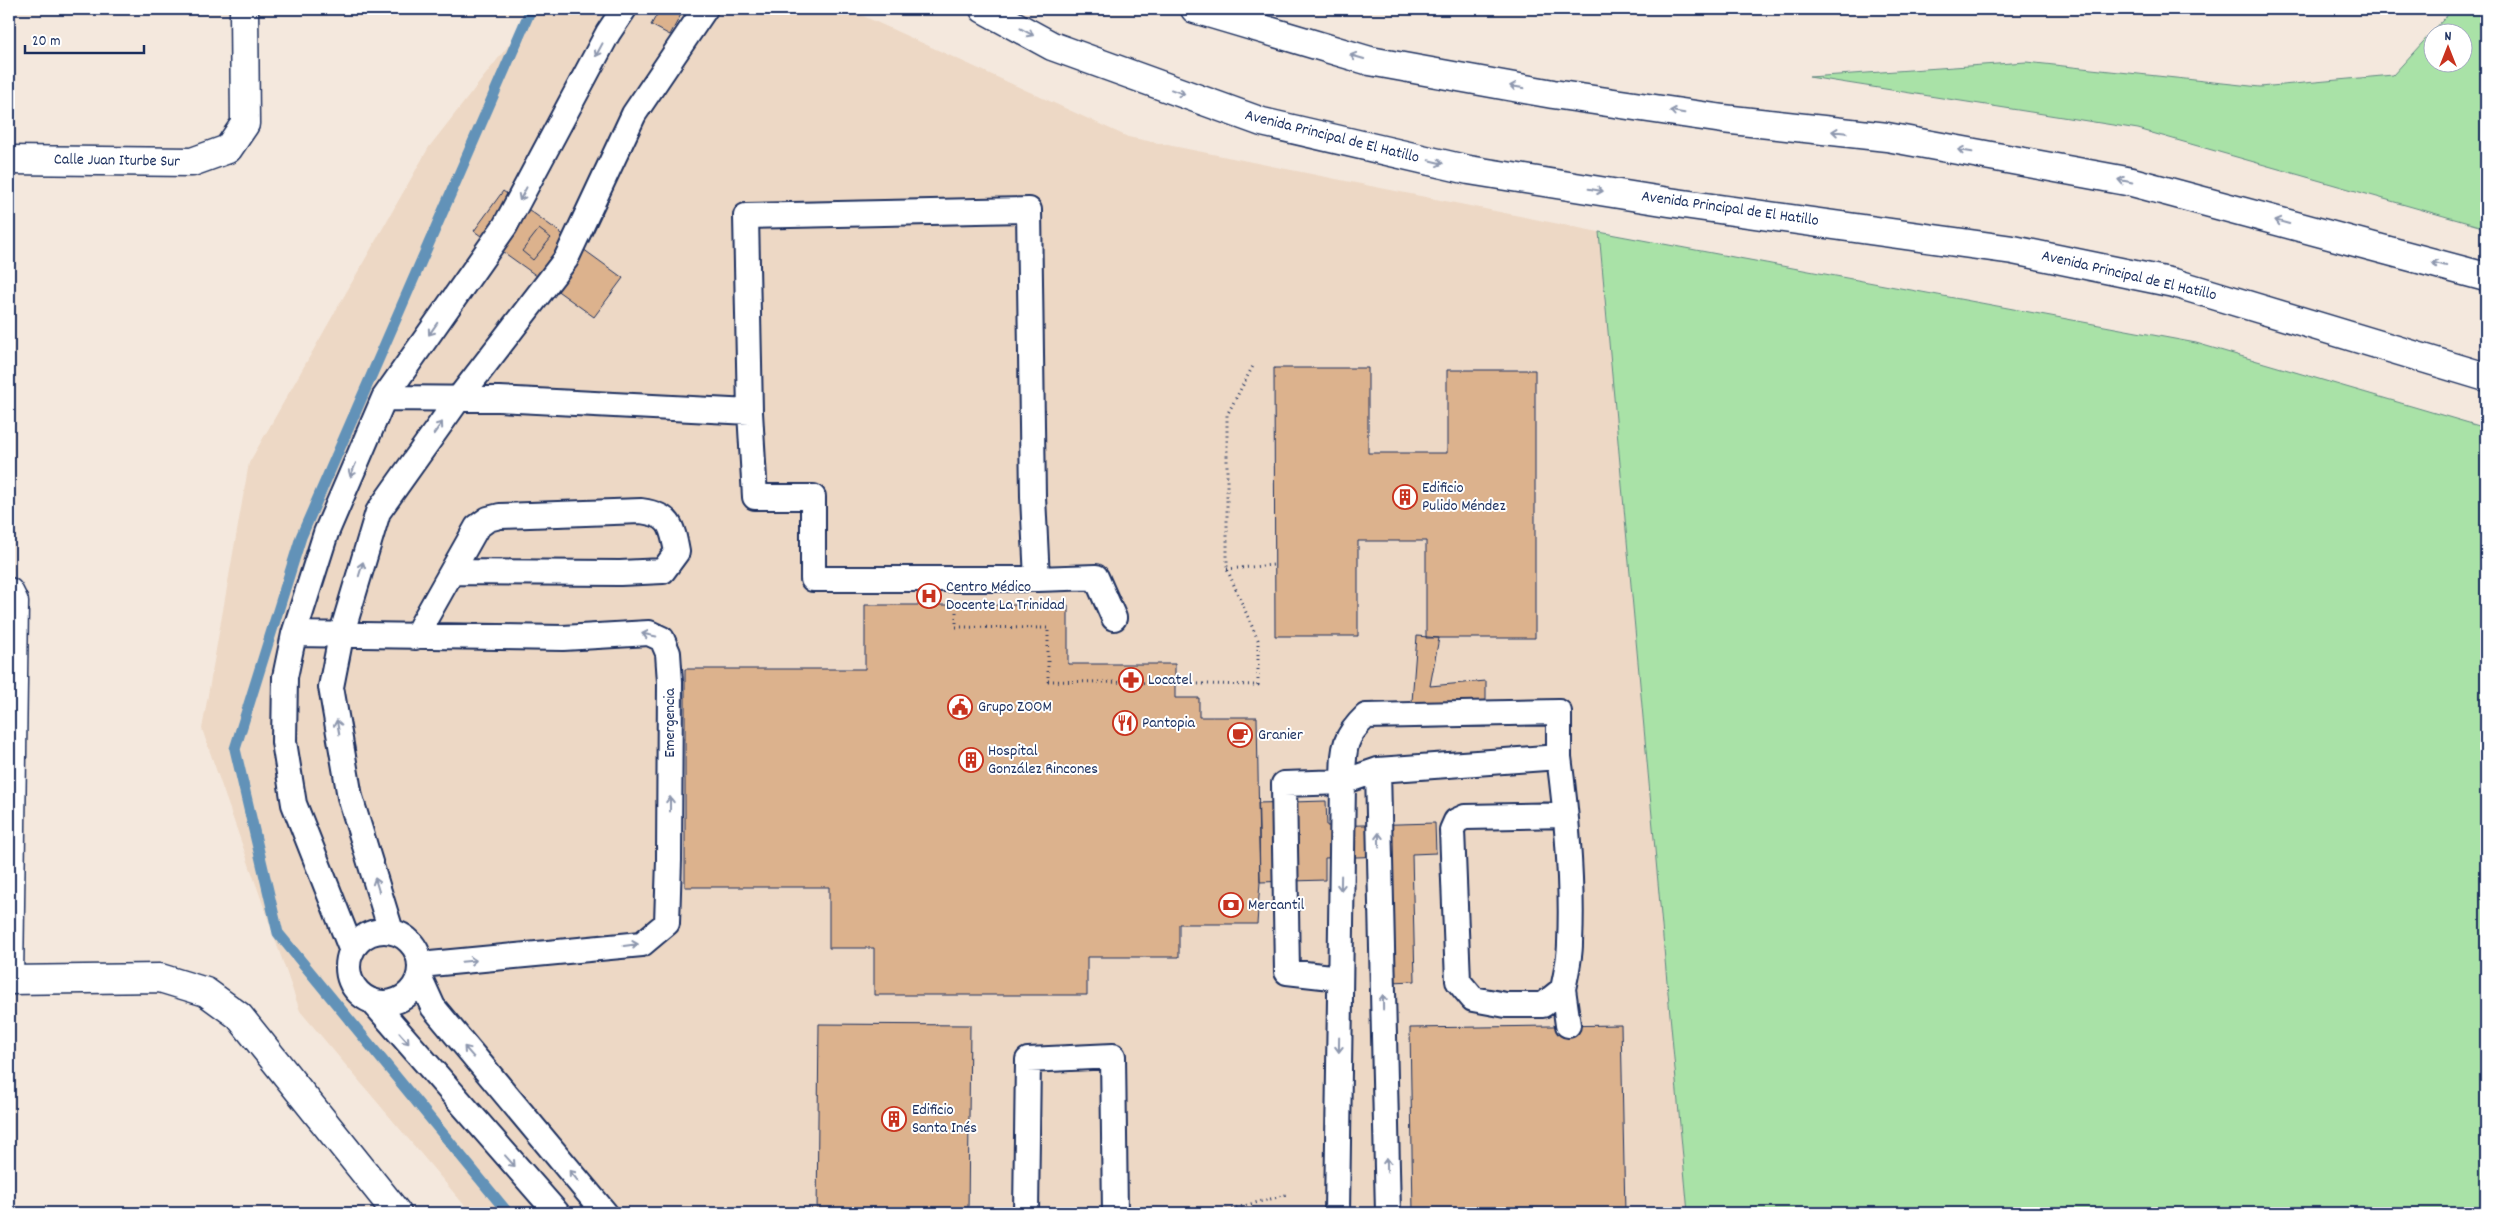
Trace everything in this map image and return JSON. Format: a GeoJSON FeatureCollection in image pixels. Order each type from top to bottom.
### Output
{"type":"FeatureCollection","features":[{"type":"Feature","properties":{"kind":"main road","name":"Calle Juan Iturbe Sur"},"geometry":{"type":"LineString","coordinates":[[9,160],[192,162],[228,149],[245,124],[244,9]]}},
{"type":"Feature","properties":{"kind":"main road","name":"Avenida Principal de El Hatillo"},"geometry":{"type":"LineString","coordinates":[[984,9],[1052,46],[1262,122],[1469,170],[1669,202],[2013,250],[2174,283],[2486,377]]}},
{"type":"Feature","properties":{"kind":"main road"},"geometry":{"type":"LineString","coordinates":[[1195,9],[1370,61],[1553,94],[1723,119],[1887,137],[2132,182],[2486,277]]}},
{"type":"Feature","properties":{"kind":"main road"},"geometry":{"type":"LineString","coordinates":[[9,592],[14,602],[9,980],[160,978],[206,992],[239,1016],[397,1213]]}},
{"type":"Feature","properties":{"kind":"lane"},"geometry":{"type":"LineString","coordinates":[[352,951],[294,804],[284,742],[286,677],[294,634],[326,533],[384,398],[505,226],[608,33],[624,9]]}},
{"type":"Feature","properties":{"kind":"lane"},"geometry":{"type":"LineString","coordinates":[[391,931],[350,798],[331,687],[341,636],[378,512],[459,398],[566,259],[634,114],[705,9]]}},
{"type":"Feature","properties":{"kind":"lane"},"geometry":{"type":"LineString","coordinates":[[1037,579],[1033,497],[1029,210],[746,216],[750,412],[755,497],[814,497],[814,579],[1037,579],[1096,577],[1114,618]]}},
{"type":"Feature","properties":{"kind":"lane"},"geometry":{"type":"LineString","coordinates":[[384,398],[459,398],[750,412]]}},
{"type":"Feature","properties":{"kind":"lane"},"geometry":{"type":"LineString","coordinates":[[414,637],[477,528],[488,519],[500,516],[641,511],[659,514],[672,527],[677,552],[663,571],[620,573],[452,572]]}},
{"type":"Feature","properties":{"kind":"lane","name":"Emergencia"},"geometry":{"type":"LineString","coordinates":[[294,634],[563,638],[649,633],[662,639],[668,653],[670,682],[670,860],[667,923],[642,944],[420,970]]}},
{"type":"Feature","properties":{"kind":"lane"},"geometry":{"type":"LineString","coordinates":[[1337,1213],[1344,750],[1351,730],[1366,716],[1559,712],[1560,758],[1570,894],[1570,945],[1563,989],[1568,1026]]}},
{"type":"Feature","properties":{"kind":"lane"},"geometry":{"type":"LineString","coordinates":[[1340,978],[1287,972],[1284,784],[1343,782],[1378,770],[1560,758]]}},
{"type":"Feature","properties":{"kind":"lane"},"geometry":{"type":"LineString","coordinates":[[1378,770],[1388,1213]]}},
{"type":"Feature","properties":{"kind":"lane"},"geometry":{"type":"LineString","coordinates":[[1563,989],[1543,1005],[1506,1004],[1472,999],[1458,981],[1452,830],[1456,821],[1465,817],[1565,815]]}},
{"type":"Feature","properties":{"kind":"lane"},"geometry":{"type":"LineString","coordinates":[[557,1213],[372,1001],[361,995],[354,986],[348,963],[352,951],[358,942],[368,934],[391,931],[411,943],[418,953],[420,970],[433,1007],[605,1213]]}},
{"type":"Feature","properties":{"kind":"lane"},"geometry":{"type":"LineString","coordinates":[[372,1001],[396,1001],[406,995],[420,970]]}},
{"type":"Feature","properties":{"kind":"lane"},"geometry":{"type":"LineString","coordinates":[[1026,1213],[1028,1060],[1113,1056],[1115,1213]]}},
{"type":"Feature","properties":{"kind":"path"},"geometry":{"type":"LineString","coordinates":[[956,627],[1048,628],[1048,681],[1258,685],[1258,640],[1227,569],[1227,415],[1253,366]]}},
{"type":"Feature","properties":{"kind":"path"},"geometry":{"type":"LineString","coordinates":[[1227,569],[1274,566]]}},
{"type":"Feature","properties":{"kind":"path"},"geometry":{"type":"LineString","coordinates":[[1217,1213],[1289,1194]]}},
{"type":"Feature","properties":{"kind":"shaded area","name":"Centro Médico Docente La Trinidad"},"geometry":{"type":"Polygon","coordinates":[[[537,9],[848,9],[1128,137],[1599,232],[1688,1213],[471,1213],[300,1011],[202,729],[249,463],[429,147],[537,9]]]}},
{"type":"Feature","properties":{"kind":"green space"},"geometry":{"type":"Polygon","coordinates":[[[2453,9],[2486,9],[2486,228],[2138,129],[1809,77],[2026,62],[2260,87],[2393,75],[2422,43],[2422,72],[2472,72],[2472,22],[2441,22],[2453,9]]]}},
{"type":"Feature","properties":{"kind":"green space"},"geometry":{"type":"Polygon","coordinates":[[[1599,232],[2196,343],[2486,428],[2486,1213],[1688,1213],[1599,232]]]}},
{"type":"Feature","properties":{"kind":"building"},"geometry":{"type":"Polygon","coordinates":[[[660,9],[684,9],[670,35],[651,25],[660,9]]]}},
{"type":"Feature","properties":{"kind":"building"},"geometry":{"type":"Polygon","coordinates":[[[503,191],[623,278],[594,317],[474,231],[503,191]]]}},
{"type":"Feature","properties":{"kind":"building"},"geometry":{"type":"Polygon","coordinates":[[[539,229],[551,238],[533,260],[522,251],[539,229]]]}},
{"type":"Feature","properties":{"kind":"building","name":"Edificio Pulido Méndez"},"geometry":{"type":"Polygon","coordinates":[[[1274,368],[1368,368],[1368,453],[1447,453],[1447,370],[1535,370],[1535,638],[1426,638],[1426,541],[1358,541],[1358,636],[1275,636],[1274,368]]]}},
{"type":"Feature","properties":{"kind":"building","name":"Hospital González Rincones"},"geometry":{"type":"Polygon","coordinates":[[[865,605],[1068,605],[1068,664],[1175,664],[1175,698],[1199,698],[1199,717],[1257,717],[1260,882],[1257,924],[1179,924],[1179,957],[1087,957],[1087,995],[874,995],[874,948],[829,948],[829,887],[685,887],[685,669],[865,669],[865,605]]]}},
{"type":"Feature","properties":{"kind":"building"},"geometry":{"type":"Polygon","coordinates":[[[1417,636],[1439,638],[1430,686],[1486,681],[1486,727],[1410,728],[1417,636]]]}},
{"type":"Feature","properties":{"kind":"building"},"geometry":{"type":"Polygon","coordinates":[[[1326,801],[1327,826],[1435,823],[1436,853],[1412,854],[1415,981],[1391,982],[1388,856],[1325,858],[1325,880],[1260,882],[1258,803],[1326,801]]]}},
{"type":"Feature","properties":{"kind":"building","name":"Edificio Santa Inés"},"geometry":{"type":"Polygon","coordinates":[[[819,1024],[970,1025],[968,1213],[817,1213],[819,1024]]]}},
{"type":"Feature","properties":{"kind":"building"},"geometry":{"type":"Polygon","coordinates":[[[1621,1025],[1625,1213],[1413,1213],[1410,1028],[1621,1025]]]}},
{"type":"Feature","properties":{"kind":"waterway"},"geometry":{"type":"LineString","coordinates":[[508,1213],[278,933],[235,749],[301,537],[531,9]]}},
{"type":"Feature","properties":{"kind":"place","name":"Edificio Pulido Méndez"},"geometry":{"type":"Point","coordinates":[1405,497]}},
{"type":"Feature","properties":{"kind":"place","name":"Centro Médico Docente La Trinidad"},"geometry":{"type":"Point","coordinates":[929,596]}},
{"type":"Feature","properties":{"kind":"place","name":"Locatel"},"geometry":{"type":"Point","coordinates":[1131,680]}},
{"type":"Feature","properties":{"kind":"place","name":"Grupo ZOOM"},"geometry":{"type":"Point","coordinates":[960,707]}},
{"type":"Feature","properties":{"kind":"place","name":"Pantopia"},"geometry":{"type":"Point","coordinates":[1125,723]}},
{"type":"Feature","properties":{"kind":"place","name":"Granier"},"geometry":{"type":"Point","coordinates":[1240,735]}},
{"type":"Feature","properties":{"kind":"place","name":"Hospital González Rincones"},"geometry":{"type":"Point","coordinates":[971,760]}},
{"type":"Feature","properties":{"kind":"place","name":"Mercantil"},"geometry":{"type":"Point","coordinates":[1231,905]}},
{"type":"Feature","properties":{"kind":"place","name":"Edificio Santa Inés"},"geometry":{"type":"Point","coordinates":[894,1119]}}]}
